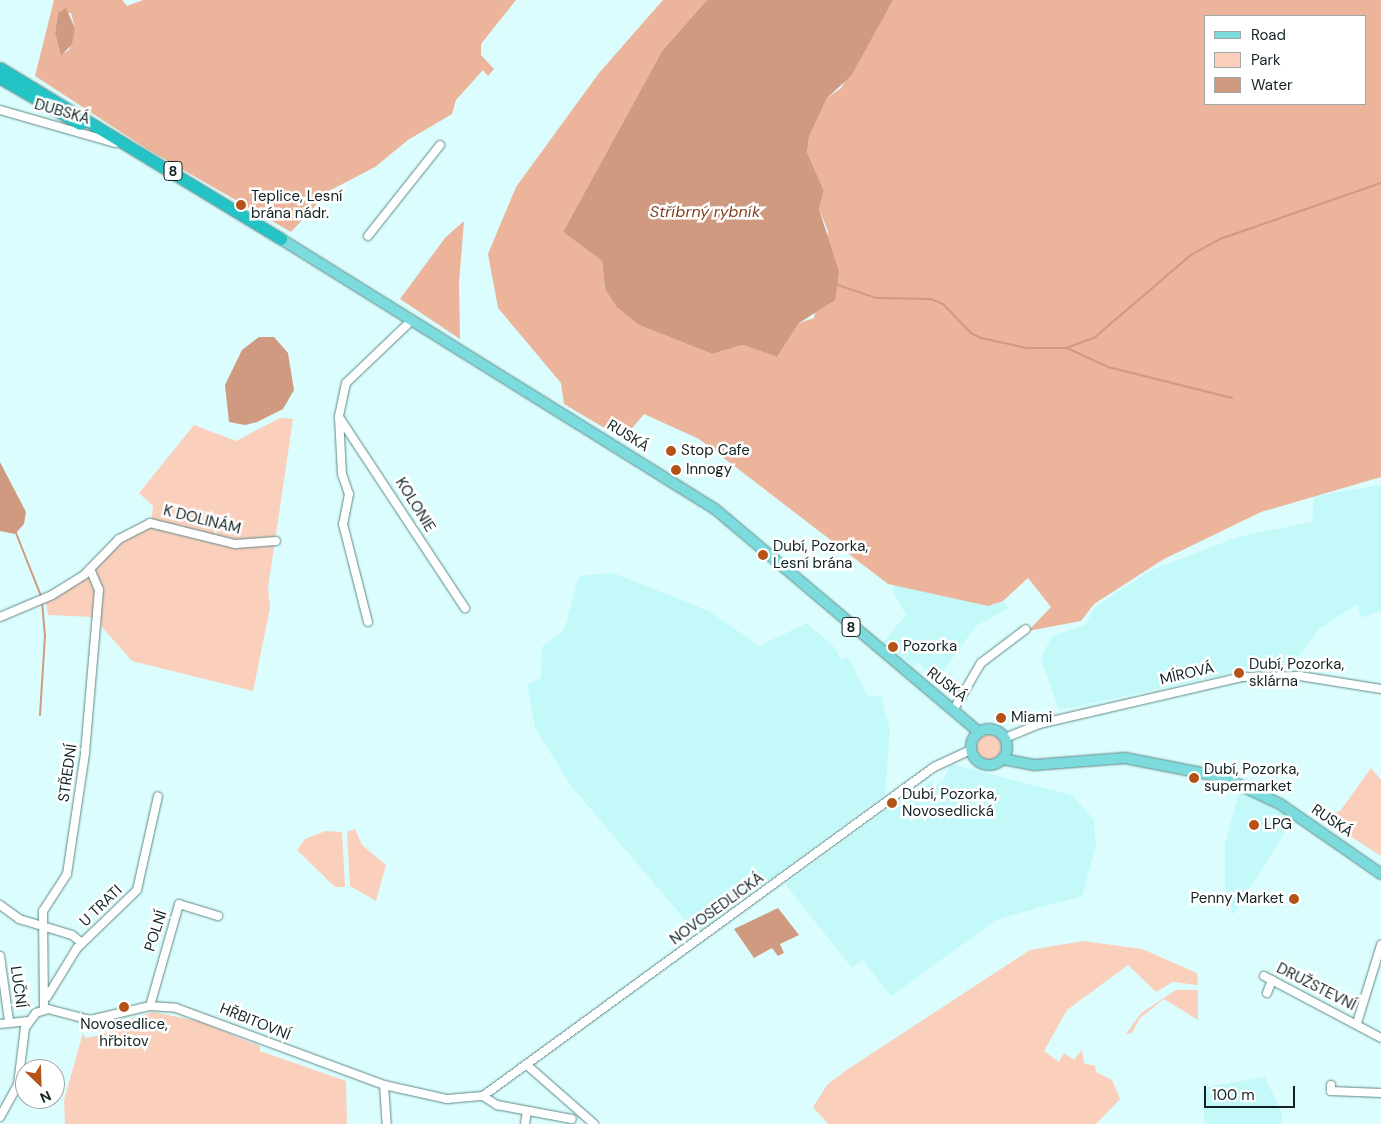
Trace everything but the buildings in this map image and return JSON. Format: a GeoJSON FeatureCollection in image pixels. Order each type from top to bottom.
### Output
{"type":"FeatureCollection","features":[{"type":"Feature","properties":{"kind":"highway","name":"8"},"geometry":{"type":"LineString","coordinates":[[0,68],[281,239]]}},
{"type":"Feature","properties":{"kind":"highway","name":"8"},"geometry":{"type":"LineString","coordinates":[[0,78],[281,239]]}},
{"type":"Feature","properties":{"kind":"main road","name":"RUSKÁ"},"geometry":{"type":"LineString","coordinates":[[281,239],[721,513],[877,650],[954,709],[979,732]]}},
{"type":"Feature","properties":{"kind":"main road"},"geometry":{"type":"LineString","coordinates":[[995,730],[1005,738],[1003,759],[986,766],[976,760],[970,750],[979,732],[995,730]]}},
{"type":"Feature","properties":{"kind":"main road","name":"RUSKÁ"},"geometry":{"type":"LineString","coordinates":[[1003,759],[1027,765],[1125,758],[1223,777],[1280,804],[1381,874]]}},
{"type":"Feature","properties":{"kind":"street","name":"DUBSKÁ"},"geometry":{"type":"LineString","coordinates":[[0,110],[115,144]]}},
{"type":"Feature","properties":{"kind":"street"},"geometry":{"type":"LineString","coordinates":[[368,236],[440,145]]}},
{"type":"Feature","properties":{"kind":"street"},"geometry":{"type":"LineString","coordinates":[[368,622],[344,524],[349,494],[342,474],[339,417],[346,383],[412,320]]}},
{"type":"Feature","properties":{"kind":"street","name":"KOLONIE"},"geometry":{"type":"LineString","coordinates":[[339,417],[466,608]]}},
{"type":"Feature","properties":{"kind":"street","name":"K DOLINÁM"},"geometry":{"type":"LineString","coordinates":[[0,618],[52,595],[90,569],[119,539],[150,523],[234,544],[276,541]]}},
{"type":"Feature","properties":{"kind":"street","name":"STŘEDNÍ"},"geometry":{"type":"LineString","coordinates":[[48,1009],[41,956],[44,908],[62,887],[69,865],[86,753],[99,590],[90,569]]}},
{"type":"Feature","properties":{"kind":"street"},"geometry":{"type":"LineString","coordinates":[[954,709],[980,663],[1026,629]]}},
{"type":"Feature","properties":{"kind":"street","name":"MÍROVÁ"},"geometry":{"type":"LineString","coordinates":[[1005,738],[1039,724],[1242,676],[1300,676],[1381,689]]}},
{"type":"Feature","properties":{"kind":"street","name":"NOVOSEDLICKÁ"},"geometry":{"type":"LineString","coordinates":[[483,1096],[528,1066],[918,778],[948,757],[970,750]]}},
{"type":"Feature","properties":{"kind":"street","name":"U TRATI"},"geometry":{"type":"LineString","coordinates":[[47,997],[82,943],[137,890],[158,796]]}},
{"type":"Feature","properties":{"kind":"street","name":"POLNÍ"},"geometry":{"type":"LineString","coordinates":[[150,1006],[179,904],[218,916]]}},
{"type":"Feature","properties":{"kind":"street"},"geometry":{"type":"LineString","coordinates":[[0,905],[19,919],[72,934],[82,943]]}},
{"type":"Feature","properties":{"kind":"street"},"geometry":{"type":"LineString","coordinates":[[1357,1023],[1381,945]]}},
{"type":"Feature","properties":{"kind":"street","name":"LUČNÍ"},"geometry":{"type":"LineString","coordinates":[[0,956],[9,1021]]}},
{"type":"Feature","properties":{"kind":"street","name":"DRUŽSTEVNÍ"},"geometry":{"type":"LineString","coordinates":[[1264,976],[1357,1023],[1381,1038]]}},
{"type":"Feature","properties":{"kind":"street"},"geometry":{"type":"LineString","coordinates":[[1267,993],[1272,980]]}},
{"type":"Feature","properties":{"kind":"street","name":"HŘBITOVNÍ"},"geometry":{"type":"LineString","coordinates":[[48,1009],[84,1019],[150,1006],[197,1014],[384,1084],[448,1099],[483,1096],[497,1105],[572,1119]]}},
{"type":"Feature","properties":{"kind":"street"},"geometry":{"type":"LineString","coordinates":[[0,1024],[9,1021],[29,1021],[48,1009]]}},
{"type":"Feature","properties":{"kind":"street"},"geometry":{"type":"LineString","coordinates":[[0,1117],[18,1084],[29,1021]]}},
{"type":"Feature","properties":{"kind":"street"},"geometry":{"type":"LineString","coordinates":[[528,1066],[594,1124]]}},
{"type":"Feature","properties":{"kind":"street"},"geometry":{"type":"LineString","coordinates":[[384,1084],[387,1124]]}},
{"type":"Feature","properties":{"kind":"street"},"geometry":{"type":"LineString","coordinates":[[1331,1084],[1331,1091],[1381,1092]]}},
{"type":"Feature","properties":{"kind":"street"},"geometry":{"type":"LineString","coordinates":[[525,1124],[527,1110]]}},
{"type":"Feature","properties":{"kind":"shaded area"},"geometry":{"type":"Polygon","coordinates":[[[54,0],[122,0],[127,6],[143,0],[516,0],[481,44],[481,55],[494,69],[488,76],[483,70],[456,100],[452,114],[408,140],[375,167],[329,191],[291,232],[147,149],[35,76],[54,0]],[[58,13],[55,33],[61,55],[69,50],[75,28],[71,13],[58,13]]]}},
{"type":"Feature","properties":{"kind":"shaded area"},"geometry":{"type":"Polygon","coordinates":[[[663,0],[707,0],[662,51],[563,232],[602,261],[605,289],[639,325],[712,354],[743,345],[777,357],[799,323],[814,318],[828,231],[819,209],[824,191],[807,152],[809,137],[827,98],[841,88],[893,0],[1381,0],[1381,477],[1261,512],[1164,559],[1094,604],[1081,621],[1028,631],[1051,607],[1028,578],[1003,601],[988,606],[888,584],[699,439],[644,414],[623,439],[564,404],[561,383],[498,308],[488,254],[516,187],[599,73],[663,0]]]}},
{"type":"Feature","properties":{"kind":"shaded area"},"geometry":{"type":"Polygon","coordinates":[[[464,221],[459,283],[460,339],[400,299],[445,238],[464,221]]]}},
{"type":"Feature","properties":{"kind":"shaded area"},"geometry":{"type":"Polygon","coordinates":[[[1381,485],[1381,610],[1361,618],[1357,604],[1319,629],[1299,655],[1288,661],[1059,710],[1041,658],[1052,636],[1085,625],[1095,607],[1151,570],[1238,537],[1312,522],[1314,496],[1381,485]]]}},
{"type":"Feature","properties":{"kind":"shaded area"},"geometry":{"type":"Polygon","coordinates":[[[613,573],[709,611],[759,646],[807,623],[835,648],[841,660],[848,657],[868,697],[881,695],[890,730],[885,794],[697,934],[571,786],[535,728],[527,684],[541,678],[542,647],[564,630],[579,576],[613,573]]]}},
{"type":"Feature","properties":{"kind":"shaded area"},"geometry":{"type":"Polygon","coordinates":[[[895,585],[987,606],[1003,601],[1009,608],[976,626],[936,681],[918,662],[914,666],[883,642],[906,615],[892,590],[895,585]]]}},
{"type":"Feature","properties":{"kind":"shaded area"},"geometry":{"type":"Polygon","coordinates":[[[951,764],[1072,795],[1094,820],[1096,846],[1082,896],[998,919],[891,996],[863,960],[852,968],[785,884],[904,797],[932,781],[936,786],[943,780],[951,764]]]}},
{"type":"Feature","properties":{"kind":"shaded area"},"geometry":{"type":"Polygon","coordinates":[[[1240,789],[1293,820],[1233,915],[1225,886],[1225,844],[1240,789]]]}},
{"type":"Feature","properties":{"kind":"shaded area"},"geometry":{"type":"Polygon","coordinates":[[[1265,1077],[1282,1113],[1281,1124],[1205,1124],[1202,1093],[1207,1087],[1265,1077]]]}},
{"type":"Feature","properties":{"kind":"green space"},"geometry":{"type":"Polygon","coordinates":[[[280,418],[293,419],[268,588],[270,608],[253,691],[132,661],[93,617],[48,615],[46,602],[88,575],[120,542],[151,525],[153,506],[139,493],[194,425],[236,441],[280,418]]]}},
{"type":"Feature","properties":{"kind":"green space"},"geometry":{"type":"Polygon","coordinates":[[[989,735],[994,736],[1000,742],[1000,752],[994,758],[989,759],[984,758],[978,752],[977,747],[978,742],[984,736],[989,735]]]}},
{"type":"Feature","properties":{"kind":"green space"},"geometry":{"type":"Polygon","coordinates":[[[1371,768],[1381,780],[1381,856],[1328,822],[1327,817],[1341,810],[1371,768]]]}},
{"type":"Feature","properties":{"kind":"green space"},"geometry":{"type":"Polygon","coordinates":[[[355,829],[362,845],[386,865],[376,901],[350,886],[347,832],[355,829]]]}},
{"type":"Feature","properties":{"kind":"green space"},"geometry":{"type":"Polygon","coordinates":[[[326,831],[342,832],[345,887],[335,887],[297,850],[305,839],[326,831]]]}},
{"type":"Feature","properties":{"kind":"green space"},"geometry":{"type":"Polygon","coordinates":[[[1083,941],[1142,949],[1197,973],[1198,985],[1173,982],[1156,992],[1128,965],[1067,1010],[1044,1051],[1059,1062],[1064,1053],[1074,1060],[1082,1050],[1084,1063],[1095,1066],[1096,1072],[1112,1080],[1120,1099],[1096,1124],[828,1124],[813,1107],[827,1085],[845,1071],[1030,950],[1083,941]]]}},
{"type":"Feature","properties":{"kind":"green space"},"geometry":{"type":"Polygon","coordinates":[[[1176,990],[1198,990],[1198,1020],[1164,999],[1140,1018],[1132,1033],[1126,1034],[1141,1013],[1176,990]]]}},
{"type":"Feature","properties":{"kind":"green space"},"geometry":{"type":"Polygon","coordinates":[[[153,1012],[198,1021],[260,1046],[260,1051],[346,1081],[347,1124],[65,1124],[65,1096],[83,1033],[85,1038],[96,1036],[119,1029],[118,1023],[153,1012]]]}},
{"type":"Feature","properties":{"kind":"water","name":"Stříbrný rybník"},"geometry":{"type":"Polygon","coordinates":[[[707,0],[893,0],[851,76],[827,98],[809,137],[807,152],[824,191],[819,209],[839,272],[835,300],[799,323],[777,357],[743,345],[712,354],[639,325],[617,307],[605,289],[602,261],[563,232],[662,51],[707,0]]]}},
{"type":"Feature","properties":{"kind":"water"},"geometry":{"type":"Polygon","coordinates":[[[66,8],[75,28],[72,44],[61,56],[55,33],[58,13],[66,8]]]}},
{"type":"Feature","properties":{"kind":"water"},"geometry":{"type":"Polygon","coordinates":[[[259,337],[274,337],[288,353],[294,390],[283,409],[257,422],[245,425],[229,422],[225,385],[242,350],[259,337]]]}},
{"type":"Feature","properties":{"kind":"water"},"geometry":{"type":"Polygon","coordinates":[[[0,462],[26,512],[24,524],[15,534],[0,531],[0,462]]]}},
{"type":"Feature","properties":{"kind":"water"},"geometry":{"type":"Polygon","coordinates":[[[778,908],[799,935],[780,944],[784,953],[778,956],[772,948],[754,958],[734,929],[778,908]]]}},
{"type":"Feature","properties":{"kind":"waterway"},"geometry":{"type":"LineString","coordinates":[[835,284],[876,298],[931,299],[943,304],[971,333],[981,338],[1027,348],[1066,348],[1094,338],[1191,255],[1220,239],[1381,183]]}},
{"type":"Feature","properties":{"kind":"waterway"},"geometry":{"type":"LineString","coordinates":[[1067,348],[1108,367],[1232,398]]}},
{"type":"Feature","properties":{"kind":"waterway"},"geometry":{"type":"LineString","coordinates":[[16,533],[41,596]]}},
{"type":"Feature","properties":{"kind":"waterway"},"geometry":{"type":"LineString","coordinates":[[40,715],[45,636],[42,601]]}},
{"type":"Feature","properties":{"kind":"place","name":"Teplice, Lesní brána nádr."},"geometry":{"type":"Point","coordinates":[241,205]}},
{"type":"Feature","properties":{"kind":"place","name":"Stop Cafe"},"geometry":{"type":"Point","coordinates":[671,451]}},
{"type":"Feature","properties":{"kind":"place","name":"Innogy"},"geometry":{"type":"Point","coordinates":[676,470]}},
{"type":"Feature","properties":{"kind":"place","name":"Dubí, Pozorka, Lesní brána"},"geometry":{"type":"Point","coordinates":[763,555]}},
{"type":"Feature","properties":{"kind":"place","name":"Pozorka"},"geometry":{"type":"Point","coordinates":[893,647]}},
{"type":"Feature","properties":{"kind":"place","name":"Dubí, Pozorka, sklárna"},"geometry":{"type":"Point","coordinates":[1239,673]}},
{"type":"Feature","properties":{"kind":"place","name":"Miami"},"geometry":{"type":"Point","coordinates":[1001,718]}},
{"type":"Feature","properties":{"kind":"place","name":"Dubí, Pozorka, supermarket"},"geometry":{"type":"Point","coordinates":[1194,778]}},
{"type":"Feature","properties":{"kind":"place","name":"Dubí, Pozorka, Novosedlická"},"geometry":{"type":"Point","coordinates":[892,803]}},
{"type":"Feature","properties":{"kind":"place","name":"LPG"},"geometry":{"type":"Point","coordinates":[1254,825]}},
{"type":"Feature","properties":{"kind":"place","name":"Penny Market"},"geometry":{"type":"Point","coordinates":[1294,899]}},
{"type":"Feature","properties":{"kind":"place","name":"Novosedlice, hřbitov"},"geometry":{"type":"Point","coordinates":[124,1007]}}]}
